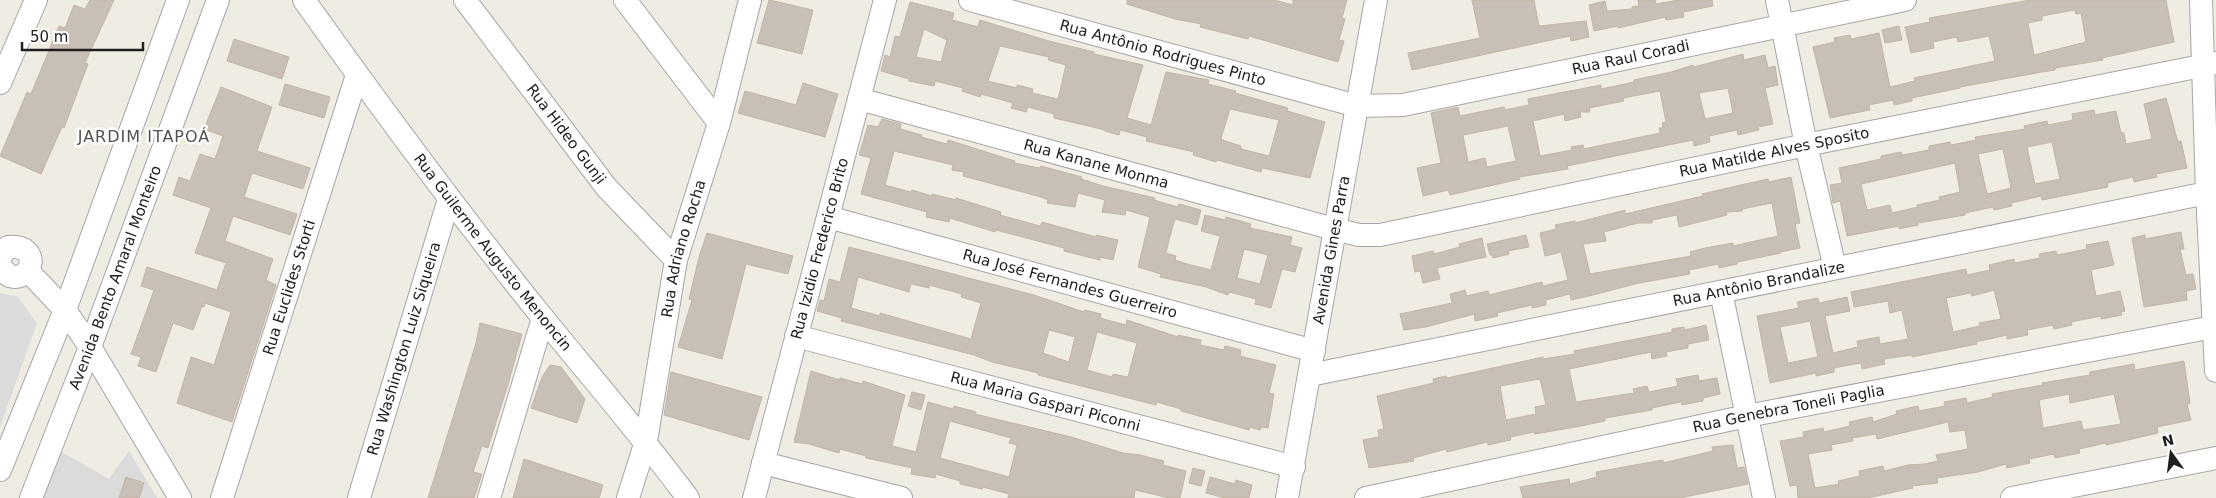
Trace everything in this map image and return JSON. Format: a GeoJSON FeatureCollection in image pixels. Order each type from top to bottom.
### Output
{"type":"FeatureCollection","features":[{"type":"Feature","properties":{"kind":"street"},"geometry":{"type":"LineString","coordinates":[[0,83],[36,0]]}},
{"type":"Feature","properties":{"kind":"street"},"geometry":{"type":"LineString","coordinates":[[0,470],[65,310],[178,0]]}},
{"type":"Feature","properties":{"kind":"street","name":"Avenida Bento Amaral Monteiro"},"geometry":{"type":"LineString","coordinates":[[31,498],[90,347],[218,0]]}},
{"type":"Feature","properties":{"kind":"street","name":"Rua Guilerme Augusto Menoncin"},"geometry":{"type":"LineString","coordinates":[[304,0],[449,199],[543,318],[646,441],[688,498]]}},
{"type":"Feature","properties":{"kind":"street","name":"Rua Hideo Gunji"},"geometry":{"type":"LineString","coordinates":[[465,0],[606,187],[676,260]]}},
{"type":"Feature","properties":{"kind":"street"},"geometry":{"type":"LineString","coordinates":[[625,0],[719,123]]}},
{"type":"Feature","properties":{"kind":"street","name":"Rua Adriano Rocha"},"geometry":{"type":"LineString","coordinates":[[628,498],[646,441],[676,260],[719,123],[750,0]]}},
{"type":"Feature","properties":{"kind":"street","name":"Rua Izidio Frederico Brito"},"geometry":{"type":"LineString","coordinates":[[754,498],[885,0]]}},
{"type":"Feature","properties":{"kind":"street","name":"Rua Antônio Rodrigues Pinto"},"geometry":{"type":"LineString","coordinates":[[970,0],[1357,106]]}},
{"type":"Feature","properties":{"kind":"street","name":"Avenida Gines Parra"},"geometry":{"type":"LineString","coordinates":[[1287,498],[1376,0]]}},
{"type":"Feature","properties":{"kind":"street"},"geometry":{"type":"LineString","coordinates":[[1777,0],[1806,145],[1835,268]]}},
{"type":"Feature","properties":{"kind":"street","name":"Rua Raul Coradi"},"geometry":{"type":"LineString","coordinates":[[1357,106],[1403,105],[1905,0]]}},
{"type":"Feature","properties":{"kind":"street"},"geometry":{"type":"LineString","coordinates":[[2201,0],[2210,64],[2207,193],[2216,371]]}},
{"type":"Feature","properties":{"kind":"street","name":"Rua Matilde Alves Sposito"},"geometry":{"type":"LineString","coordinates":[[1334,229],[1359,235],[1380,235],[1806,145],[2210,64]]}},
{"type":"Feature","properties":{"kind":"street","name":"Rua Euclides Storti"},"geometry":{"type":"LineString","coordinates":[[222,498],[357,75]]}},
{"type":"Feature","properties":{"kind":"street","name":"Rua Kanane Monma"},"geometry":{"type":"LineString","coordinates":[[859,99],[1334,229]]}},
{"type":"Feature","properties":{"kind":"street","name":"Rua Antônio Brandalize"},"geometry":{"type":"LineString","coordinates":[[1310,375],[2207,193]]}},
{"type":"Feature","properties":{"kind":"street","name":"Rua Washington Luiz Siqueira"},"geometry":{"type":"LineString","coordinates":[[359,498],[449,199]]}},
{"type":"Feature","properties":{"kind":"street","name":"Rua José Fernandes Guerreiro"},"geometry":{"type":"LineString","coordinates":[[828,217],[1314,351]]}},
{"type":"Feature","properties":{"kind":"street"},"geometry":{"type":"LineString","coordinates":[[2,258],[14,277],[24,275],[28,271],[65,310],[90,347],[180,498]]}},
{"type":"Feature","properties":{"kind":"street"},"geometry":{"type":"LineString","coordinates":[[1721,292],[1764,498]]}},
{"type":"Feature","properties":{"kind":"street"},"geometry":{"type":"LineString","coordinates":[[489,498],[543,318]]}},
{"type":"Feature","properties":{"kind":"street","name":"Rua Genebra Toneli Paglia"},"geometry":{"type":"LineString","coordinates":[[1366,498],[1747,416],[2213,327]]}},
{"type":"Feature","properties":{"kind":"street","name":"Rua Maria Gaspari Piconni"},"geometry":{"type":"LineString","coordinates":[[796,336],[1294,467]]}},
{"type":"Feature","properties":{"kind":"street"},"geometry":{"type":"LineString","coordinates":[[2012,498],[2216,458]]}},
{"type":"Feature","properties":{"kind":"street"},"geometry":{"type":"LineString","coordinates":[[763,463],[901,498]]}},
{"type":"Feature","properties":{"kind":"shaded area"},"geometry":{"type":"Polygon","coordinates":[[[0,293],[17,296],[37,323],[0,427],[0,293]]]}},
{"type":"Feature","properties":{"kind":"shaded area"},"geometry":{"type":"Polygon","coordinates":[[[60,451],[109,479],[129,451],[157,498],[43,498],[60,451]]]}},
{"type":"Feature","properties":{"kind":"building"},"geometry":{"type":"Polygon","coordinates":[[[90,0],[114,0],[85,63],[88,64],[64,128],[62,127],[41,174],[0,156],[27,92],[31,94],[59,26],[65,28],[74,5],[85,9],[90,0]]]}},
{"type":"Feature","properties":{"kind":"building"},"geometry":{"type":"Polygon","coordinates":[[[769,0],[813,10],[802,54],[757,43],[769,0]]]}},
{"type":"Feature","properties":{"kind":"building"},"geometry":{"type":"Polygon","coordinates":[[[1127,0],[1274,0],[1293,5],[1293,0],[1347,0],[1342,18],[1345,19],[1339,40],[1344,41],[1338,62],[1249,36],[1248,39],[1200,27],[1201,24],[1175,19],[1127,4],[1127,0]]]}},
{"type":"Feature","properties":{"kind":"building"},"geometry":{"type":"Polygon","coordinates":[[[1472,0],[1534,0],[1539,26],[1586,21],[1589,37],[1571,41],[1570,36],[1412,70],[1408,53],[1480,38],[1472,0]]]}},
{"type":"Feature","properties":{"kind":"building"},"geometry":{"type":"Polygon","coordinates":[[[1638,0],[1655,0],[1656,4],[1678,0],[1712,0],[1713,6],[1683,12],[1684,17],[1666,20],[1665,17],[1618,28],[1618,26],[1594,31],[1589,5],[1605,1],[1607,11],[1632,9],[1632,7],[1639,6],[1638,0]]]}},
{"type":"Feature","properties":{"kind":"building"},"geometry":{"type":"Polygon","coordinates":[[[2030,0],[2166,0],[2174,42],[2102,58],[2103,60],[1960,87],[1912,98],[1912,101],[1894,105],[1893,100],[1869,105],[1870,110],[1830,118],[1813,47],[1835,42],[1834,38],[1850,35],[1851,39],[1879,33],[1890,87],[1915,81],[1914,78],[1995,61],[1989,36],[1958,42],[1957,37],[1933,42],[1934,48],[1911,53],[1905,27],[1930,22],[1929,18],[2030,0]],[[2075,10],[2042,16],[2042,20],[2028,23],[2034,55],[2086,42],[2081,13],[2076,14],[2075,10]]]}},
{"type":"Feature","properties":{"kind":"building"},"geometry":{"type":"Polygon","coordinates":[[[910,2],[954,13],[952,20],[978,27],[980,20],[1049,41],[1094,52],[1094,54],[1143,65],[1127,118],[1151,125],[1166,72],[1209,80],[1208,84],[1236,91],[1235,93],[1288,108],[1287,111],[1325,122],[1310,178],[1262,168],[1261,172],[1217,160],[1216,162],[1193,155],[1194,152],[1146,141],[1147,137],[1120,130],[1119,135],[1054,118],[1054,114],[1028,107],[1026,112],[1011,108],[1013,103],[981,94],[980,97],[962,91],[963,88],[935,81],[934,86],[909,81],[909,79],[881,71],[885,55],[890,57],[895,36],[900,37],[910,2]],[[924,29],[916,57],[941,62],[947,40],[924,29]],[[1000,46],[988,81],[1017,88],[1017,85],[1033,89],[1032,93],[1058,99],[1066,65],[1048,60],[1049,57],[1000,46]],[[1230,109],[1221,138],[1241,146],[1241,149],[1269,156],[1279,120],[1230,109]]]}},
{"type":"Feature","properties":{"kind":"building"},"geometry":{"type":"Polygon","coordinates":[[[1899,26],[1902,40],[1885,43],[1882,30],[1899,26]]]}},
{"type":"Feature","properties":{"kind":"building"},"geometry":{"type":"Polygon","coordinates":[[[234,39],[289,57],[282,79],[227,61],[234,39]]]}},
{"type":"Feature","properties":{"kind":"building"},"geometry":{"type":"Polygon","coordinates":[[[1743,54],[1744,60],[1765,55],[1768,68],[1775,66],[1778,85],[1765,88],[1773,124],[1758,127],[1759,130],[1738,135],[1737,130],[1709,136],[1710,142],[1694,146],[1693,140],[1567,166],[1568,169],[1519,177],[1520,179],[1450,195],[1448,190],[1423,196],[1417,168],[1441,163],[1431,113],[1458,107],[1460,116],[1504,107],[1505,110],[1529,105],[1528,99],[1601,85],[1601,89],[1634,82],[1634,80],[1693,65],[1694,67],[1743,54]],[[1728,88],[1699,93],[1705,119],[1733,113],[1728,88]],[[1660,91],[1623,98],[1624,101],[1589,108],[1590,112],[1580,112],[1581,117],[1565,121],[1564,114],[1533,121],[1540,156],[1572,150],[1571,147],[1583,145],[1584,149],[1660,133],[1659,128],[1663,128],[1662,123],[1666,122],[1660,91]],[[1508,126],[1463,135],[1468,162],[1485,158],[1487,167],[1516,161],[1508,126]]]}},
{"type":"Feature","properties":{"kind":"building"},"geometry":{"type":"Polygon","coordinates":[[[803,83],[838,94],[825,137],[738,113],[745,91],[796,105],[803,83]]]}},
{"type":"Feature","properties":{"kind":"building"},"geometry":{"type":"Polygon","coordinates":[[[285,84],[330,97],[324,118],[279,105],[285,84]]]}},
{"type":"Feature","properties":{"kind":"building"},"geometry":{"type":"Polygon","coordinates":[[[221,87],[272,107],[257,151],[310,168],[303,189],[252,173],[244,197],[297,214],[290,235],[233,216],[225,241],[273,259],[266,280],[276,285],[232,422],[177,403],[191,357],[214,365],[231,312],[205,303],[204,307],[202,306],[193,330],[173,323],[156,372],[138,366],[141,357],[131,354],[154,290],[141,286],[147,267],[217,290],[226,263],[195,253],[211,208],[173,195],[179,177],[190,181],[200,154],[215,159],[223,136],[204,129],[221,87]]]}},
{"type":"Feature","properties":{"kind":"building"},"geometry":{"type":"Polygon","coordinates":[[[2166,98],[2178,142],[2181,141],[2187,168],[2156,174],[2157,177],[2134,182],[2133,177],[2107,183],[2108,187],[2042,200],[2041,196],[2011,203],[2012,206],[1994,210],[1993,207],[1965,213],[1965,215],[1918,223],[1918,225],[1899,229],[1899,226],[1847,236],[1840,201],[1833,203],[1830,185],[1842,183],[1839,168],[1881,159],[1881,156],[1901,152],[1902,155],[1929,150],[1929,146],[1950,142],[1951,145],[1976,140],[1975,137],[2025,129],[2024,126],[2047,121],[2048,125],[2073,120],[2072,114],[2094,110],[2095,115],[2116,111],[2121,133],[2124,133],[2126,144],[2152,139],[2144,104],[2166,98]],[[2052,142],[2027,147],[2035,184],[2060,179],[2052,142]],[[2003,149],[1978,154],[1987,194],[2011,188],[2003,149]],[[1955,163],[1861,184],[1867,210],[1890,205],[1892,213],[1918,207],[1917,205],[1940,200],[1939,197],[1960,192],[1955,163]]]}},
{"type":"Feature","properties":{"kind":"building"},"geometry":{"type":"Polygon","coordinates":[[[882,119],[901,124],[900,129],[922,135],[921,137],[947,144],[948,140],[1015,161],[1014,163],[1040,168],[1041,166],[1082,177],[1081,179],[1103,186],[1155,198],[1154,200],[1178,207],[1179,204],[1201,210],[1197,225],[1175,219],[1169,240],[1166,253],[1176,256],[1175,260],[1187,264],[1211,270],[1220,236],[1201,231],[1205,215],[1225,220],[1226,217],[1251,224],[1250,228],[1292,237],[1290,245],[1302,248],[1295,272],[1282,269],[1271,308],[1255,304],[1256,299],[1229,292],[1228,295],[1206,287],[1160,277],[1161,274],[1138,267],[1150,217],[1126,210],[1125,215],[1102,212],[1105,200],[1078,193],[1075,207],[1047,203],[1048,200],[1041,197],[963,176],[964,172],[952,170],[953,165],[894,151],[885,185],[932,196],[932,194],[956,200],[956,198],[1001,212],[1000,215],[1040,226],[1042,222],[1096,237],[1096,235],[1118,240],[1113,260],[1100,257],[1100,260],[1064,251],[1064,248],[996,230],[995,232],[950,218],[949,222],[926,217],[927,212],[861,194],[871,158],[859,155],[868,125],[878,127],[882,119]],[[1244,249],[1237,278],[1260,284],[1268,255],[1244,249]]]}},
{"type":"Feature","properties":{"kind":"building"},"geometry":{"type":"Polygon","coordinates":[[[1791,177],[1800,223],[1795,224],[1800,248],[1737,262],[1737,264],[1719,268],[1718,264],[1689,270],[1690,274],[1639,283],[1571,300],[1570,294],[1546,300],[1546,305],[1532,308],[1532,305],[1497,313],[1498,316],[1475,321],[1474,314],[1426,327],[1404,330],[1400,314],[1452,303],[1450,294],[1465,290],[1467,296],[1488,291],[1489,295],[1542,282],[1543,286],[1568,280],[1561,252],[1545,256],[1540,233],[1556,229],[1555,225],[1575,221],[1575,223],[1625,210],[1625,214],[1768,179],[1769,182],[1791,177]],[[1772,203],[1742,209],[1742,211],[1726,212],[1727,215],[1679,227],[1677,215],[1652,220],[1652,223],[1638,223],[1604,232],[1606,241],[1583,244],[1590,274],[1691,256],[1690,252],[1705,248],[1733,243],[1733,246],[1778,236],[1772,203]]]}},
{"type":"Feature","properties":{"kind":"building"},"geometry":{"type":"Polygon","coordinates":[[[2181,232],[2184,249],[2180,249],[2186,275],[2193,274],[2196,289],[2186,291],[2187,300],[2144,307],[2132,238],[2145,235],[2145,239],[2181,232]]]}},
{"type":"Feature","properties":{"kind":"building"},"geometry":{"type":"Polygon","coordinates":[[[707,233],[793,256],[788,274],[746,264],[722,359],[678,347],[692,300],[689,299],[707,233]]]}},
{"type":"Feature","properties":{"kind":"building"},"geometry":{"type":"Polygon","coordinates":[[[1526,235],[1529,247],[1508,251],[1509,254],[1493,258],[1490,255],[1487,244],[1526,235]]]}},
{"type":"Feature","properties":{"kind":"building"},"geometry":{"type":"Polygon","coordinates":[[[1482,238],[1486,257],[1437,268],[1440,279],[1423,283],[1420,271],[1415,272],[1412,256],[1433,251],[1434,254],[1460,247],[1459,244],[1482,238]]]}},
{"type":"Feature","properties":{"kind":"building"},"geometry":{"type":"Polygon","coordinates":[[[2108,241],[2114,265],[2091,270],[2096,296],[2120,291],[2125,311],[2121,312],[2122,315],[2101,319],[2101,316],[2071,322],[2072,325],[2054,329],[2053,325],[2027,330],[2028,335],[2007,339],[2007,335],[1976,342],[1977,344],[1912,357],[1912,355],[1884,359],[1885,364],[1862,369],[1861,363],[1834,368],[1834,372],[1816,376],[1816,373],[1770,383],[1757,316],[1799,308],[1797,302],[1818,298],[1819,303],[1847,297],[1850,311],[1825,316],[1833,353],[1858,347],[1857,341],[1879,337],[1880,344],[1908,339],[1902,310],[1890,313],[1888,301],[1854,307],[1851,292],[1966,269],[1967,275],[1990,270],[1989,265],[2014,259],[2015,263],[2040,258],[2039,254],[2056,251],[2057,255],[2087,249],[2086,245],[2108,241]],[[1994,290],[1972,296],[1971,293],[1946,298],[1953,332],[1980,326],[1979,323],[2001,319],[1994,290]],[[1810,321],[1780,327],[1788,363],[1818,357],[1810,321]]]}},
{"type":"Feature","properties":{"kind":"building"},"geometry":{"type":"Polygon","coordinates":[[[849,247],[1034,295],[1084,312],[1085,310],[1101,314],[1100,318],[1126,325],[1127,320],[1178,337],[1178,335],[1201,340],[1200,345],[1224,350],[1225,346],[1241,350],[1240,356],[1276,365],[1269,393],[1274,394],[1268,428],[1262,427],[1260,430],[1250,427],[1249,430],[1181,411],[1181,409],[1157,402],[1156,405],[1038,375],[1038,373],[992,362],[974,355],[841,321],[842,318],[817,311],[820,300],[824,301],[829,279],[840,282],[849,247]],[[858,277],[851,308],[880,316],[880,313],[971,339],[981,303],[961,297],[962,294],[929,285],[929,288],[911,284],[909,292],[858,277]],[[1049,330],[1043,353],[1069,362],[1075,337],[1049,330]],[[1097,332],[1087,370],[1112,377],[1113,374],[1128,377],[1137,343],[1097,332]]]}},
{"type":"Feature","properties":{"kind":"building"},"geometry":{"type":"Polygon","coordinates":[[[480,323],[522,334],[488,448],[482,446],[473,472],[482,474],[474,498],[428,498],[476,343],[480,323]]]}},
{"type":"Feature","properties":{"kind":"building"},"geometry":{"type":"Polygon","coordinates":[[[1706,325],[1709,340],[1688,344],[1688,348],[1666,352],[1667,356],[1652,359],[1651,352],[1569,369],[1576,402],[1634,393],[1633,389],[1647,386],[1649,392],[1678,386],[1676,379],[1698,375],[1699,381],[1717,378],[1720,394],[1703,398],[1703,401],[1682,405],[1681,402],[1652,408],[1652,410],[1605,418],[1605,421],[1581,426],[1535,434],[1534,432],[1510,437],[1511,440],[1488,445],[1487,442],[1447,452],[1446,449],[1413,458],[1414,461],[1369,468],[1363,440],[1379,437],[1378,430],[1384,429],[1377,396],[1434,383],[1433,379],[1446,376],[1447,378],[1543,357],[1543,359],[1575,354],[1574,351],[1672,332],[1672,329],[1684,327],[1685,330],[1706,325]],[[1540,379],[1500,386],[1506,420],[1536,414],[1535,407],[1546,405],[1540,379]]]}},
{"type":"Feature","properties":{"kind":"building"},"geometry":{"type":"Polygon","coordinates":[[[2184,361],[2190,403],[2187,404],[2191,420],[2157,427],[2158,433],[2079,449],[2080,453],[2055,458],[2054,454],[2029,459],[2030,463],[2007,468],[2006,464],[1978,472],[1937,478],[1938,483],[1912,486],[1913,488],[1868,498],[1798,498],[1797,485],[1790,486],[1780,441],[1804,437],[1803,432],[1823,428],[1824,432],[1850,426],[1849,422],[1872,417],[1873,422],[1897,414],[1896,411],[1918,406],[1919,411],[1945,406],[1944,402],[1966,398],[1967,403],[1993,397],[1992,394],[2090,375],[2090,372],[2134,364],[2135,370],[2184,361]],[[2069,394],[2039,400],[2043,428],[2081,421],[2083,430],[2121,424],[2114,394],[2070,403],[2069,394]],[[1948,422],[1877,439],[1876,434],[1852,438],[1853,441],[1831,445],[1832,450],[1808,454],[1815,488],[1839,484],[1838,481],[1860,476],[1859,471],[1883,466],[1884,471],[1908,465],[1925,464],[1938,461],[1936,455],[1968,449],[1965,430],[1950,432],[1948,422]]]}},
{"type":"Feature","properties":{"kind":"building"},"geometry":{"type":"Polygon","coordinates":[[[550,365],[561,367],[585,399],[577,423],[531,408],[542,377],[550,365]]]}},
{"type":"Feature","properties":{"kind":"building"},"geometry":{"type":"Polygon","coordinates":[[[811,371],[840,380],[840,378],[862,384],[863,381],[905,395],[892,446],[916,452],[928,402],[953,409],[954,406],[976,412],[975,414],[1071,437],[1123,453],[1164,461],[1163,465],[1186,471],[1180,498],[1169,498],[1135,490],[1134,498],[1008,498],[1009,494],[983,487],[982,489],[960,484],[960,481],[936,474],[935,478],[911,474],[912,468],[866,458],[866,456],[840,449],[839,453],[809,444],[794,442],[811,371]],[[950,421],[940,458],[1009,477],[1017,445],[1009,443],[1011,438],[950,421]]]}},
{"type":"Feature","properties":{"kind":"building"},"geometry":{"type":"Polygon","coordinates":[[[671,372],[762,397],[749,440],[664,415],[671,372]]]}},
{"type":"Feature","properties":{"kind":"building"},"geometry":{"type":"Polygon","coordinates":[[[912,392],[925,395],[921,410],[908,406],[912,392]]]}},
{"type":"Feature","properties":{"kind":"building"},"geometry":{"type":"Polygon","coordinates":[[[1733,445],[1737,468],[1744,467],[1748,484],[1680,498],[1523,498],[1520,487],[1569,479],[1570,484],[1597,477],[1596,472],[1663,460],[1663,463],[1713,451],[1712,447],[1733,445]]]}},
{"type":"Feature","properties":{"kind":"building"},"geometry":{"type":"Polygon","coordinates":[[[524,459],[603,485],[599,498],[513,498],[524,459]]]}},
{"type":"Feature","properties":{"kind":"building"},"geometry":{"type":"Polygon","coordinates":[[[1193,468],[1205,471],[1201,486],[1189,483],[1193,468]]]}},
{"type":"Feature","properties":{"kind":"building"},"geometry":{"type":"Polygon","coordinates":[[[126,477],[144,483],[139,498],[119,498],[126,477]]]}},
{"type":"Feature","properties":{"kind":"building"},"geometry":{"type":"Polygon","coordinates":[[[1210,477],[1235,484],[1236,480],[1252,485],[1249,498],[1225,498],[1206,493],[1210,477]]]}},
{"type":"Feature","properties":{"kind":"district","name":"JARDIM ITAPOÁ"},"geometry":{"type":"Point","coordinates":[144,136]}}]}
